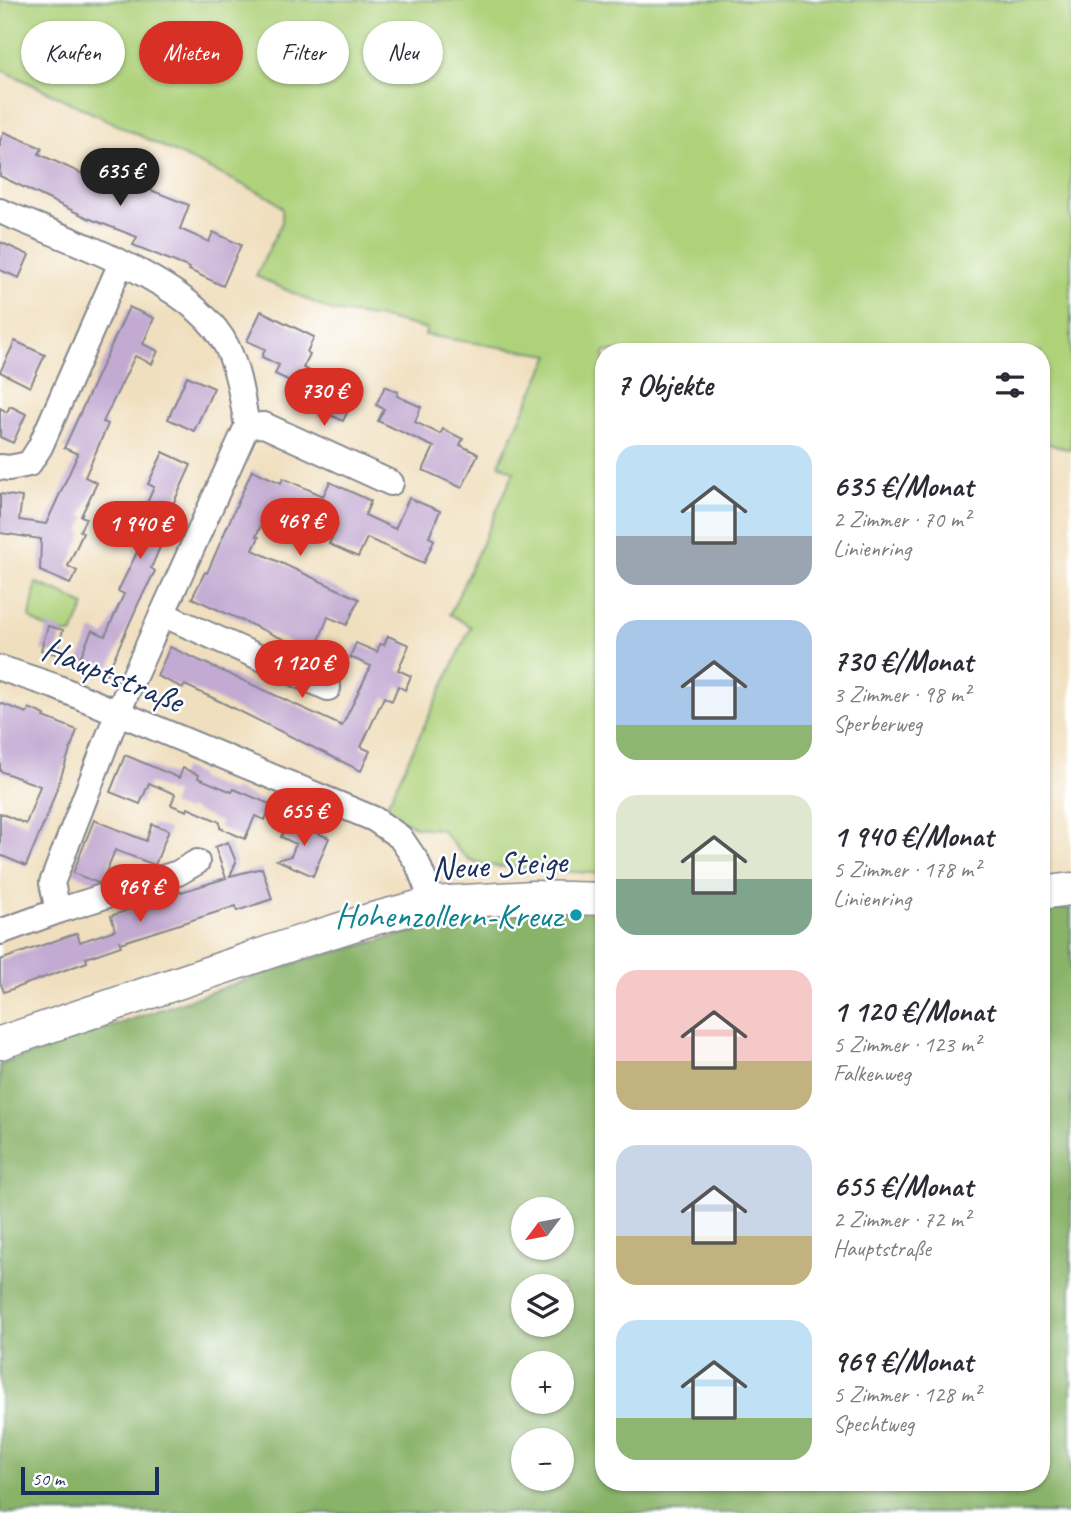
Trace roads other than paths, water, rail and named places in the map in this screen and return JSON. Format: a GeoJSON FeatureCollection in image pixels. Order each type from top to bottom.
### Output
{"type":"FeatureCollection","features":[{"type":"Feature","properties":{"kind":"main road"},"geometry":{"type":"LineString","coordinates":[[1050,892],[1071,889]]}},
{"type":"Feature","properties":{"kind":"main road","name":"Neue Steige"},"geometry":{"type":"LineString","coordinates":[[0,1043],[316,936],[433,903],[533,897],[595,899]]}},
{"type":"Feature","properties":{"kind":"street"},"geometry":{"type":"LineString","coordinates":[[0,211],[121,264],[178,293],[208,318],[227,346],[239,380],[247,426],[118,712],[52,883],[58,911]]}},
{"type":"Feature","properties":{"kind":"street"},"geometry":{"type":"LineString","coordinates":[[0,467],[29,464],[40,447],[121,264]]}},
{"type":"Feature","properties":{"kind":"street"},"geometry":{"type":"LineString","coordinates":[[247,426],[264,425],[391,484]]}},
{"type":"Feature","properties":{"kind":"street"},"geometry":{"type":"LineString","coordinates":[[162,614],[328,688]]}},
{"type":"Feature","properties":{"kind":"street","name":"Hauptstraße"},"geometry":{"type":"LineString","coordinates":[[0,668],[54,686],[374,819],[400,837],[417,862],[433,903]]}},
{"type":"Feature","properties":{"kind":"street"},"geometry":{"type":"LineString","coordinates":[[0,932],[178,873],[197,862]]}},
{"type":"Feature","properties":{"kind":"place","name":"Hohenzollern-Kreuz"},"geometry":{"type":"Point","coordinates":[576,915]}}]}
